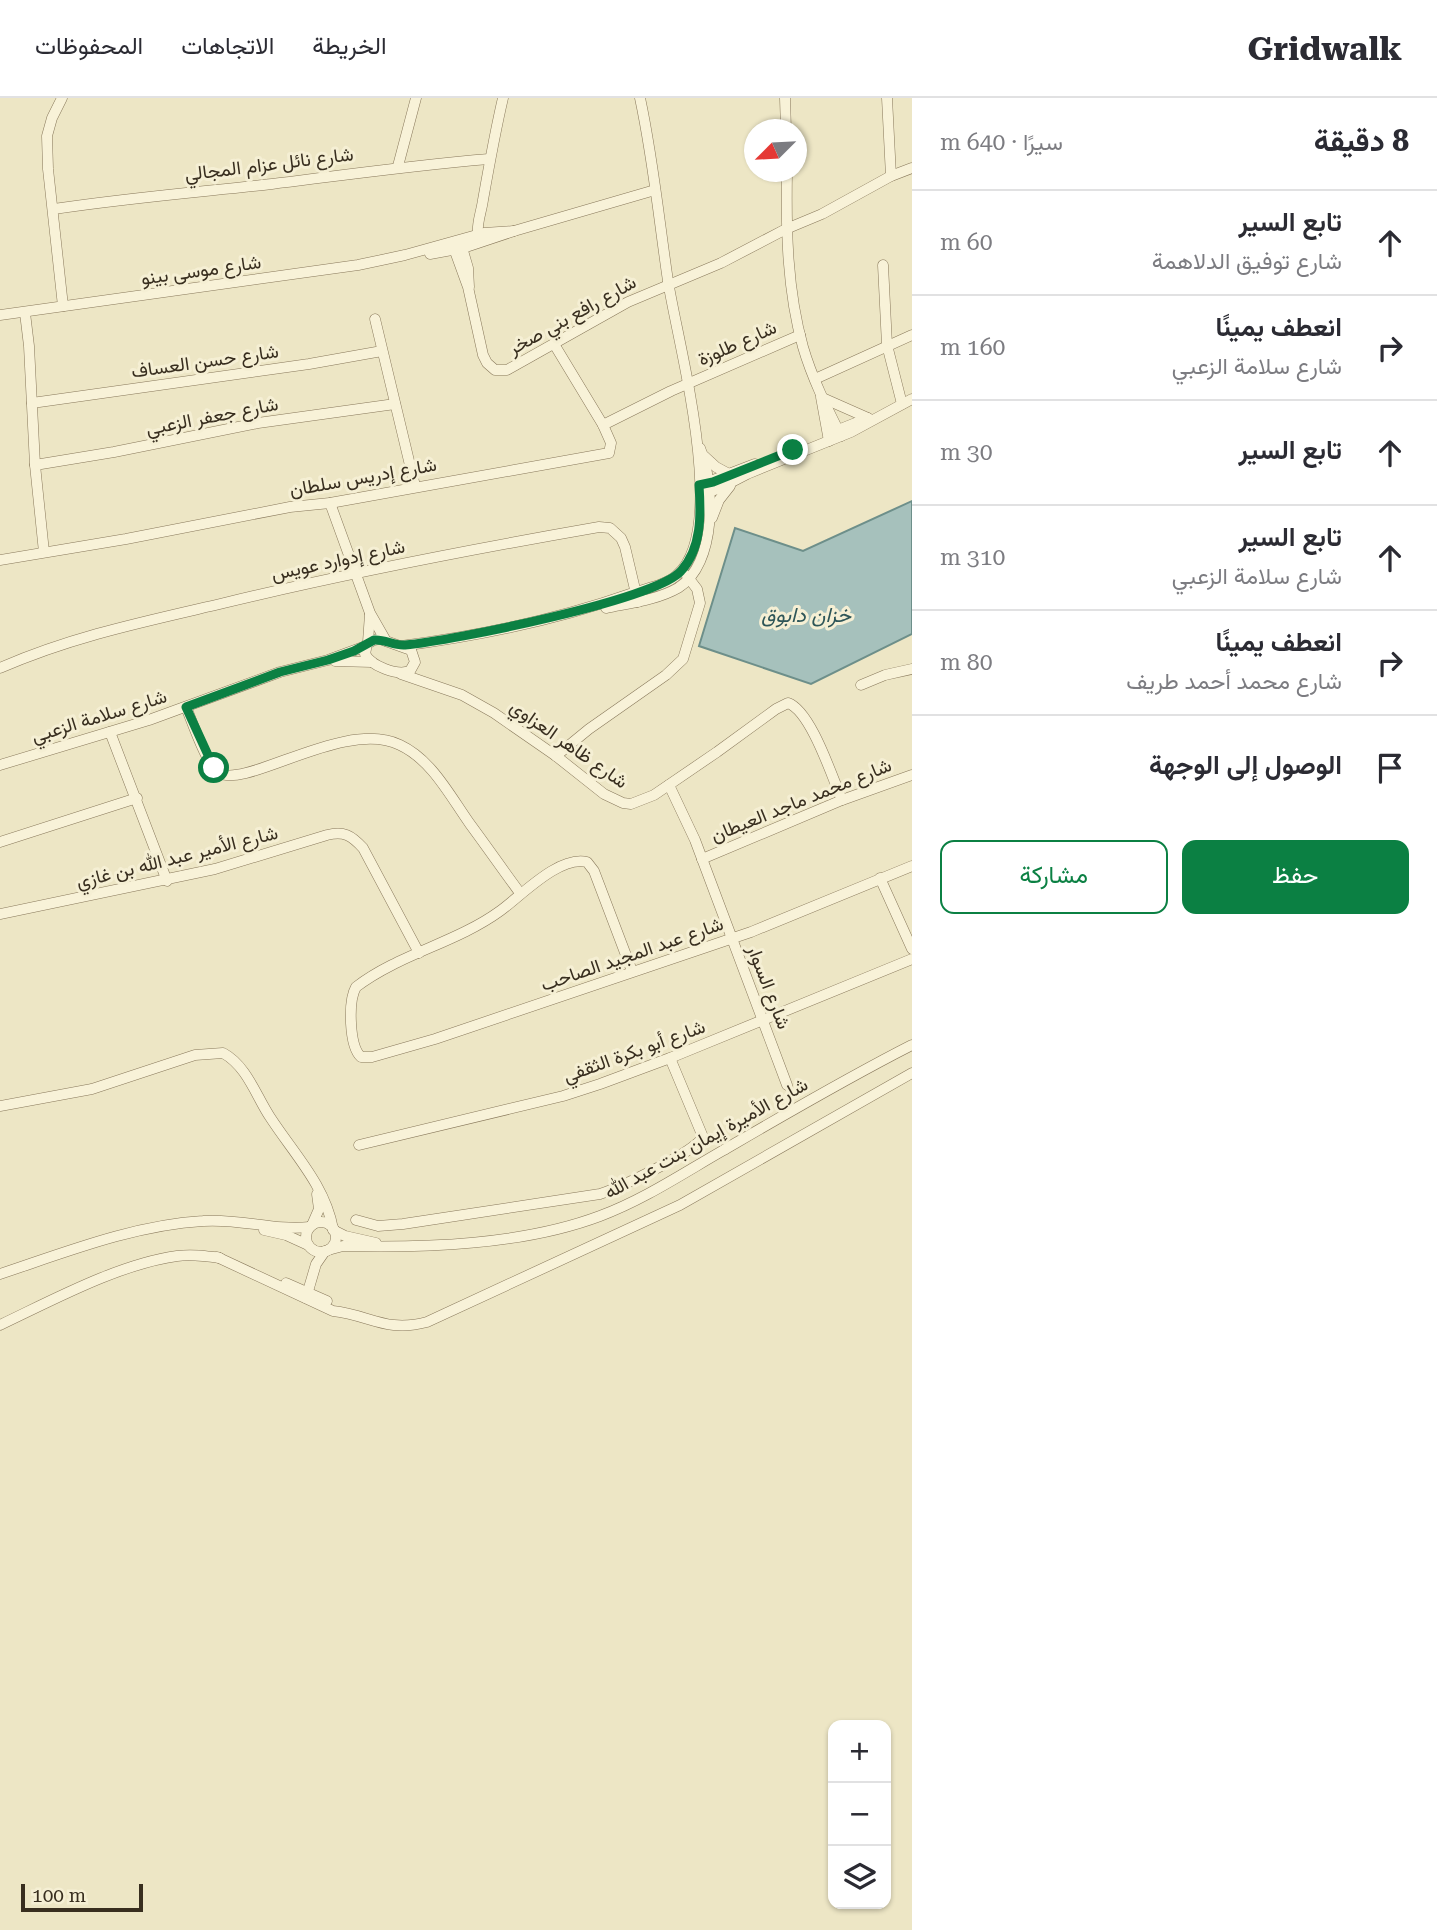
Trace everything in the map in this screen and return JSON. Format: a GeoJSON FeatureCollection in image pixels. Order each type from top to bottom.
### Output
{"type":"FeatureCollection","features":[{"type":"Feature","properties":{"kind":"street"},"geometry":{"type":"LineString","coordinates":[[62,98],[47,136],[48,169],[64,306]]}},
{"type":"Feature","properties":{"kind":"street"},"geometry":{"type":"LineString","coordinates":[[398,166],[416,98]]}},
{"type":"Feature","properties":{"kind":"street"},"geometry":{"type":"LineString","coordinates":[[481,238],[489,159],[503,98]]}},
{"type":"Feature","properties":{"kind":"street"},"geometry":{"type":"LineString","coordinates":[[640,98],[669,285],[688,383],[708,528]]}},
{"type":"Feature","properties":{"kind":"street"},"geometry":{"type":"LineString","coordinates":[[785,98],[786,119]]}},
{"type":"Feature","properties":{"kind":"street"},"geometry":{"type":"LineString","coordinates":[[887,98],[891,176]]}},
{"type":"Feature","properties":{"kind":"street","name":"شارع نائل عزام المجالي"},"geometry":{"type":"LineString","coordinates":[[54,209],[398,166],[489,159]]}},
{"type":"Feature","properties":{"kind":"street","name":"شارع رافع بني صخر"},"geometry":{"type":"LineString","coordinates":[[457,245],[483,355],[491,367],[500,371],[507,370],[628,302],[721,263],[786,229],[822,214],[891,176],[912,168]]}},
{"type":"Feature","properties":{"kind":"street"},"geometry":{"type":"LineString","coordinates":[[787,182],[786,229],[794,308],[815,379],[839,433]]}},
{"type":"Feature","properties":{"kind":"street","name":"شارع موسى بينو"},"geometry":{"type":"LineString","coordinates":[[0,315],[272,279],[405,255],[514,231],[655,190]]}},
{"type":"Feature","properties":{"kind":"street"},"geometry":{"type":"LineString","coordinates":[[704,489],[907,402],[887,345],[883,265]]}},
{"type":"Feature","properties":{"kind":"street"},"geometry":{"type":"LineString","coordinates":[[25,313],[44,552]]}},
{"type":"Feature","properties":{"kind":"street"},"geometry":{"type":"LineString","coordinates":[[375,319],[415,486]]}},
{"type":"Feature","properties":{"kind":"street"},"geometry":{"type":"LineString","coordinates":[[815,379],[912,334]]}},
{"type":"Feature","properties":{"kind":"street","name":"شارع طلوزة"},"geometry":{"type":"LineString","coordinates":[[603,425],[688,383],[800,335]]}},
{"type":"Feature","properties":{"kind":"street","name":"شارع إدريس سلطان"},"geometry":{"type":"LineString","coordinates":[[0,560],[290,507],[330,503],[604,455],[611,451],[612,447],[603,425],[554,344]]}},
{"type":"Feature","properties":{"kind":"street","name":"شارع حسن العساف"},"geometry":{"type":"LineString","coordinates":[[32,403],[309,364],[382,351]]}},
{"type":"Feature","properties":{"kind":"street"},"geometry":{"type":"LineString","coordinates":[[823,396],[873,418]]}},
{"type":"Feature","properties":{"kind":"street"},"geometry":{"type":"LineString","coordinates":[[823,396],[828,438]]}},
{"type":"Feature","properties":{"kind":"street","name":"شارع جعفر الزعبي"},"geometry":{"type":"LineString","coordinates":[[35,465],[258,423],[396,404]]}},
{"type":"Feature","properties":{"kind":"street"},"geometry":{"type":"LineString","coordinates":[[637,597],[671,580],[682,571],[691,557],[697,541],[704,489],[702,454],[697,441]]}},
{"type":"Feature","properties":{"kind":"street"},"geometry":{"type":"LineString","coordinates":[[702,454],[732,477]]}},
{"type":"Feature","properties":{"kind":"street"},"geometry":{"type":"LineString","coordinates":[[330,503],[370,613],[386,641],[401,646],[432,642],[672,590],[690,579],[701,561],[708,528],[732,477]]}},
{"type":"Feature","properties":{"kind":"street","name":"شارع إدوارد عويس"},"geometry":{"type":"LineString","coordinates":[[0,668],[95,632],[357,572],[606,527],[621,538],[637,597]]}},
{"type":"Feature","properties":{"kind":"street"},"geometry":{"type":"LineString","coordinates":[[556,756],[684,659],[699,603],[697,589],[682,571]]}},
{"type":"Feature","properties":{"kind":"street"},"geometry":{"type":"LineString","coordinates":[[370,613],[366,657],[372,662]]}},
{"type":"Feature","properties":{"kind":"street","name":"شارع سلامة الزعبي"},"geometry":{"type":"LineString","coordinates":[[0,765],[186,707],[280,672],[328,660],[377,639],[386,641]]}},
{"type":"Feature","properties":{"kind":"street"},"geometry":{"type":"LineString","coordinates":[[401,674],[410,671],[432,642]]}},
{"type":"Feature","properties":{"kind":"street","name":"شارع ظاهر العزاوي"},"geometry":{"type":"LineString","coordinates":[[401,646],[411,650],[415,661],[433,684]]}},
{"type":"Feature","properties":{"kind":"street","name":"شارع سلامة الزعبي"},"geometry":{"type":"LineString","coordinates":[[328,660],[372,662],[401,674]]}},
{"type":"Feature","properties":{"kind":"street"},"geometry":{"type":"LineString","coordinates":[[861,685],[912,668]]}},
{"type":"Feature","properties":{"kind":"street","name":"شارع ظاهر العزاوي"},"geometry":{"type":"LineString","coordinates":[[401,674],[461,695],[494,713],[556,756],[604,794],[631,804],[642,801],[669,785],[788,703],[798,709],[807,722],[842,800]]}},
{"type":"Feature","properties":{"kind":"street"},"geometry":{"type":"LineString","coordinates":[[186,707],[214,768],[226,775],[253,771],[323,747],[358,739],[385,739],[399,744],[418,757],[438,778],[520,893]]}},
{"type":"Feature","properties":{"kind":"street"},"geometry":{"type":"LineString","coordinates":[[110,732],[167,881]]}},
{"type":"Feature","properties":{"kind":"street","name":"شارع محمد ماجد العيطان"},"geometry":{"type":"LineString","coordinates":[[702,859],[842,800],[912,775]]}},
{"type":"Feature","properties":{"kind":"street","name":"شارع السوار"},"geometry":{"type":"LineString","coordinates":[[669,785],[702,859],[787,1085]]}},
{"type":"Feature","properties":{"kind":"street"},"geometry":{"type":"LineString","coordinates":[[0,842],[137,798]]}},
{"type":"Feature","properties":{"kind":"street","name":"شارع الأمير عبد الله بن غازي"},"geometry":{"type":"LineString","coordinates":[[0,914],[167,881],[327,835],[343,833],[363,848],[419,953]]}},
{"type":"Feature","properties":{"kind":"street"},"geometry":{"type":"LineString","coordinates":[[419,953],[500,911],[520,893],[566,864],[580,860],[587,862],[594,871],[632,971]]}},
{"type":"Feature","properties":{"kind":"street","name":"شارع عبد المجيد الصاحب"},"geometry":{"type":"LineString","coordinates":[[419,953],[362,983],[354,992],[352,1033],[358,1055],[372,1057],[424,1042],[732,939],[912,866]]}},
{"type":"Feature","properties":{"kind":"street"},"geometry":{"type":"LineString","coordinates":[[880,878],[912,949]]}},
{"type":"Feature","properties":{"kind":"street","name":"شارع أبو بكرة الثقفي"},"geometry":{"type":"LineString","coordinates":[[359,1145],[563,1096],[670,1058],[912,959]]}},
{"type":"Feature","properties":{"kind":"street","name":"شارع الأميرة إيمان بنت عبد الله"},"geometry":{"type":"LineString","coordinates":[[326,1251],[338,1247],[447,1243],[510,1237],[561,1228],[599,1217],[636,1201],[794,1109],[912,1045]]}},
{"type":"Feature","properties":{"kind":"street"},"geometry":{"type":"LineString","coordinates":[[0,1106],[92,1089],[195,1055],[223,1053],[240,1067],[270,1117],[308,1171],[325,1202],[334,1243],[317,1261],[303,1294]]}},
{"type":"Feature","properties":{"kind":"street","name":"شارع الأميرة إيمان بنت عبد الله"},"geometry":{"type":"LineString","coordinates":[[356,1220],[378,1226],[403,1224],[600,1194],[620,1186],[693,1148],[703,1137],[670,1058]]}},
{"type":"Feature","properties":{"kind":"street"},"geometry":{"type":"LineString","coordinates":[[0,1325],[111,1275],[179,1256],[217,1257],[303,1294],[333,1311],[342,1311],[388,1326],[427,1322],[680,1205],[912,1073]]}},
{"type":"Feature","properties":{"kind":"street"},"geometry":{"type":"LineString","coordinates":[[303,1294],[310,1263],[306,1235],[318,1215],[319,1203],[308,1171]]}},
{"type":"Feature","properties":{"kind":"street"},"geometry":{"type":"LineString","coordinates":[[0,1274],[110,1239],[173,1223],[223,1220],[288,1227],[321,1223],[333,1230]]}},
{"type":"Feature","properties":{"kind":"street"},"geometry":{"type":"LineString","coordinates":[[162,1227],[242,1226],[286,1235],[316,1251],[326,1251]]}},
{"type":"Feature","properties":{"kind":"street","name":"شارع الأميرة إيمان بنت عبد الله"},"geometry":{"type":"LineString","coordinates":[[333,1230],[383,1245]]}},
{"type":"Feature","properties":{"kind":"water","name":"خزان دابوق"},"geometry":{"type":"Polygon","coordinates":[[[912,501],[912,634],[811,684],[699,646],[735,528],[803,551],[912,501]]]}},
{"type":"Feature","properties":{"kind":"route"},"geometry":{"type":"LineString","coordinates":[[214,768],[186,707],[280,672],[354,651],[374,640],[380,639],[401,646],[432,642],[572,612],[671,580],[687,564],[697,541],[699,485],[793,450]]}}]}
